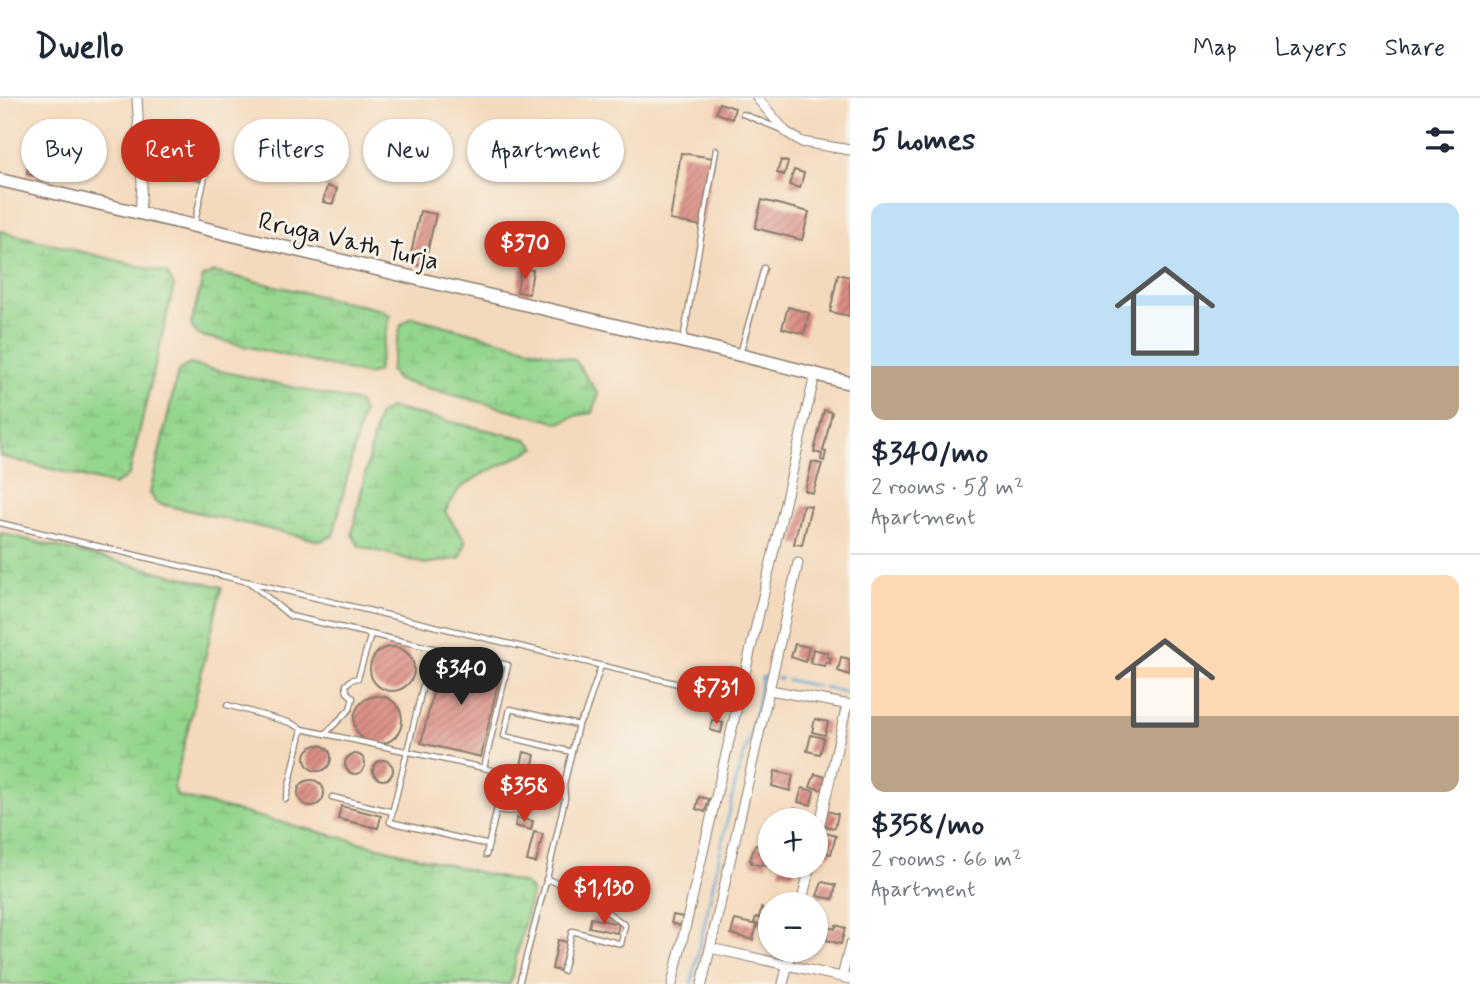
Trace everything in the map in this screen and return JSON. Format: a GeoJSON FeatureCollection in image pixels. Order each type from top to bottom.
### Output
{"type":"FeatureCollection","features":[{"type":"Feature","properties":{"kind":"street"},"geometry":{"type":"LineString","coordinates":[[137,98],[142,184],[140,214]]}},
{"type":"Feature","properties":{"kind":"street"},"geometry":{"type":"LineString","coordinates":[[757,98],[786,132],[802,142],[850,150]]}},
{"type":"Feature","properties":{"kind":"street","name":"Rruga Vath Turja"},"geometry":{"type":"LineString","coordinates":[[0,180],[850,383]]}},
{"type":"Feature","properties":{"kind":"street"},"geometry":{"type":"LineString","coordinates":[[672,984],[816,375]]}},
{"type":"Feature","properties":{"kind":"street"},"geometry":{"type":"LineString","coordinates":[[702,984],[798,563]]}},
{"type":"Feature","properties":{"kind":"street"},"geometry":{"type":"LineString","coordinates":[[769,690],[848,705],[824,808]]}},
{"type":"Feature","properties":{"kind":"street"},"geometry":{"type":"LineString","coordinates":[[710,948],[843,980],[850,944]]}},
{"type":"Feature","properties":{"kind":"street"},"geometry":{"type":"LineString","coordinates":[[783,984],[788,962]]}},
{"type":"Feature","properties":{"kind":"lane"},"geometry":{"type":"LineString","coordinates":[[743,114],[786,132]]}},
{"type":"Feature","properties":{"kind":"lane"},"geometry":{"type":"LineString","coordinates":[[683,342],[716,150]]}},
{"type":"Feature","properties":{"kind":"lane"},"geometry":{"type":"LineString","coordinates":[[194,226],[204,182]]}},
{"type":"Feature","properties":{"kind":"lane"},"geometry":{"type":"LineString","coordinates":[[740,355],[764,268]]}},
{"type":"Feature","properties":{"kind":"lane"},"geometry":{"type":"LineString","coordinates":[[0,523],[739,698]]}},
{"type":"Feature","properties":{"kind":"lane"},"geometry":{"type":"LineString","coordinates":[[248,581],[290,616],[508,665],[484,768]]}},
{"type":"Feature","properties":{"kind":"lane"},"geometry":{"type":"LineString","coordinates":[[325,734],[350,709],[353,698],[347,692],[346,685],[358,678],[371,634]]}},
{"type":"Feature","properties":{"kind":"lane"},"geometry":{"type":"LineString","coordinates":[[432,648],[390,822],[489,845]]}},
{"type":"Feature","properties":{"kind":"lane"},"geometry":{"type":"LineString","coordinates":[[520,984],[565,798],[564,785],[578,725],[585,714],[601,666]]}},
{"type":"Feature","properties":{"kind":"lane"},"geometry":{"type":"LineString","coordinates":[[227,705],[291,723],[302,729],[505,774],[486,855]]}},
{"type":"Feature","properties":{"kind":"lane"},"geometry":{"type":"LineString","coordinates":[[572,752],[504,736],[510,709],[578,725]]}},
{"type":"Feature","properties":{"kind":"lane"},"geometry":{"type":"LineString","coordinates":[[286,799],[302,729]]}},
{"type":"Feature","properties":{"kind":"lane"},"geometry":{"type":"LineString","coordinates":[[497,810],[517,813],[547,798],[564,785]]}},
{"type":"Feature","properties":{"kind":"lane"},"geometry":{"type":"LineString","coordinates":[[332,797],[393,812]]}},
{"type":"Feature","properties":{"kind":"lane"},"geometry":{"type":"LineString","coordinates":[[545,879],[576,889],[625,925],[621,944],[572,931],[563,971]]}},
{"type":"Feature","properties":{"kind":"green space"},"geometry":{"type":"Polygon","coordinates":[[[0,231],[167,273],[174,286],[129,475],[114,485],[0,456],[0,231]]]}},
{"type":"Feature","properties":{"kind":"green space"},"geometry":{"type":"Polygon","coordinates":[[[214,272],[381,310],[390,316],[377,372],[367,375],[198,335],[191,325],[203,277],[214,272]]]}},
{"type":"Feature","properties":{"kind":"green space"},"geometry":{"type":"Polygon","coordinates":[[[412,317],[575,360],[598,394],[593,413],[578,415],[560,423],[397,380],[390,371],[401,325],[412,317]]]}},
{"type":"Feature","properties":{"kind":"green space"},"geometry":{"type":"Polygon","coordinates":[[[189,364],[358,402],[363,412],[333,536],[320,541],[156,503],[150,493],[178,371],[189,364]]]}},
{"type":"Feature","properties":{"kind":"green space"},"geometry":{"type":"Polygon","coordinates":[[[390,408],[527,439],[536,448],[480,475],[459,489],[445,512],[466,542],[460,558],[425,564],[359,546],[352,534],[378,416],[390,408]]]}},
{"type":"Feature","properties":{"kind":"green space"},"geometry":{"type":"Polygon","coordinates":[[[0,533],[222,587],[174,787],[177,796],[525,884],[532,891],[510,984],[0,984],[0,533]]]}},
{"type":"Feature","properties":{"kind":"building"},"geometry":{"type":"Polygon","coordinates":[[[719,103],[735,108],[732,119],[716,113],[719,103]]]}},
{"type":"Feature","properties":{"kind":"building"},"geometry":{"type":"Polygon","coordinates":[[[681,153],[714,158],[702,226],[670,220],[681,153]]]}},
{"type":"Feature","properties":{"kind":"building"},"geometry":{"type":"Polygon","coordinates":[[[781,160],[788,162],[784,175],[777,173],[781,160]]]}},
{"type":"Feature","properties":{"kind":"building"},"geometry":{"type":"Polygon","coordinates":[[[794,170],[804,173],[800,188],[789,185],[794,170]]]}},
{"type":"Feature","properties":{"kind":"building"},"geometry":{"type":"Polygon","coordinates":[[[327,186],[337,189],[333,204],[323,202],[327,186]]]}},
{"type":"Feature","properties":{"kind":"building"},"geometry":{"type":"Polygon","coordinates":[[[762,200],[809,212],[802,240],[755,228],[762,200]]]}},
{"type":"Feature","properties":{"kind":"building"},"geometry":{"type":"Polygon","coordinates":[[[420,211],[436,214],[424,267],[409,263],[420,211]]]}},
{"type":"Feature","properties":{"kind":"building"},"geometry":{"type":"Polygon","coordinates":[[[535,229],[550,230],[548,244],[533,243],[535,229]]]}},
{"type":"Feature","properties":{"kind":"building"},"geometry":{"type":"Polygon","coordinates":[[[521,268],[533,270],[529,294],[517,292],[521,268]]]}},
{"type":"Feature","properties":{"kind":"building"},"geometry":{"type":"Polygon","coordinates":[[[838,274],[850,277],[850,316],[830,312],[838,274]]]}},
{"type":"Feature","properties":{"kind":"building"},"geometry":{"type":"Polygon","coordinates":[[[788,307],[809,313],[804,334],[782,328],[788,307]]]}},
{"type":"Feature","properties":{"kind":"building"},"geometry":{"type":"Polygon","coordinates":[[[824,410],[832,412],[823,451],[826,452],[824,461],[821,460],[822,454],[814,452],[824,410]]]}},
{"type":"Feature","properties":{"kind":"building"},"geometry":{"type":"Polygon","coordinates":[[[812,462],[822,464],[813,493],[805,491],[812,462]]]}},
{"type":"Feature","properties":{"kind":"building"},"geometry":{"type":"Polygon","coordinates":[[[803,505],[811,506],[802,545],[794,544],[803,505]]]}},
{"type":"Feature","properties":{"kind":"building"},"geometry":{"type":"Polygon","coordinates":[[[795,644],[809,647],[805,662],[791,657],[795,644]]]}},
{"type":"Feature","properties":{"kind":"building"},"geometry":{"type":"Polygon","coordinates":[[[392,647],[408,653],[414,669],[408,685],[392,691],[376,685],[370,669],[376,653],[392,647]]]}},
{"type":"Feature","properties":{"kind":"building"},"geometry":{"type":"Polygon","coordinates":[[[813,649],[828,653],[830,663],[826,662],[825,666],[810,663],[813,649]]]}},
{"type":"Feature","properties":{"kind":"building"},"geometry":{"type":"Polygon","coordinates":[[[442,656],[501,670],[481,757],[421,743],[442,656]]]}},
{"type":"Feature","properties":{"kind":"building"},"geometry":{"type":"Polygon","coordinates":[[[841,657],[850,659],[850,675],[838,671],[841,657]]]}},
{"type":"Feature","properties":{"kind":"building"},"geometry":{"type":"Polygon","coordinates":[[[378,696],[395,703],[402,720],[395,737],[378,744],[361,737],[354,720],[361,703],[378,696]]]}},
{"type":"Feature","properties":{"kind":"building"},"geometry":{"type":"Polygon","coordinates":[[[815,719],[828,722],[825,735],[812,732],[815,719]]]}},
{"type":"Feature","properties":{"kind":"building"},"geometry":{"type":"Polygon","coordinates":[[[712,720],[723,723],[721,733],[710,730],[712,720]]]}},
{"type":"Feature","properties":{"kind":"building"},"geometry":{"type":"Polygon","coordinates":[[[811,735],[824,738],[820,754],[807,751],[811,735]]]}},
{"type":"Feature","properties":{"kind":"building"},"geometry":{"type":"Polygon","coordinates":[[[318,745],[327,749],[331,758],[327,767],[318,771],[309,767],[305,758],[309,749],[318,745]]]}},
{"type":"Feature","properties":{"kind":"building"},"geometry":{"type":"Polygon","coordinates":[[[524,752],[535,755],[529,781],[518,778],[524,752]]]}},
{"type":"Feature","properties":{"kind":"building"},"geometry":{"type":"Polygon","coordinates":[[[355,754],[362,757],[365,764],[362,771],[355,774],[348,771],[345,764],[348,757],[355,754]]]}},
{"type":"Feature","properties":{"kind":"building"},"geometry":{"type":"Polygon","coordinates":[[[383,760],[390,763],[393,770],[390,777],[383,780],[376,777],[373,770],[376,763],[383,760]]]}},
{"type":"Feature","properties":{"kind":"building"},"geometry":{"type":"Polygon","coordinates":[[[775,771],[793,775],[790,791],[772,786],[775,771]]]}},
{"type":"Feature","properties":{"kind":"building"},"geometry":{"type":"Polygon","coordinates":[[[815,774],[826,777],[823,790],[810,787],[815,774]]]}},
{"type":"Feature","properties":{"kind":"building"},"geometry":{"type":"Polygon","coordinates":[[[311,780],[320,784],[324,793],[320,802],[311,806],[302,802],[298,793],[302,784],[311,780]]]}},
{"type":"Feature","properties":{"kind":"building"},"geometry":{"type":"Polygon","coordinates":[[[518,780],[525,782],[519,805],[511,803],[518,780]]]}},
{"type":"Feature","properties":{"kind":"building"},"geometry":{"type":"Polygon","coordinates":[[[802,788],[814,791],[811,805],[798,802],[802,788]]]}},
{"type":"Feature","properties":{"kind":"building"},"geometry":{"type":"Polygon","coordinates":[[[699,797],[709,799],[705,812],[696,809],[699,797]]]}},
{"type":"Feature","properties":{"kind":"building"},"geometry":{"type":"Polygon","coordinates":[[[341,806],[381,816],[378,828],[338,819],[341,806]]]}},
{"type":"Feature","properties":{"kind":"building"},"geometry":{"type":"Polygon","coordinates":[[[828,811],[838,814],[835,828],[828,827],[828,811]]]}},
{"type":"Feature","properties":{"kind":"building"},"geometry":{"type":"Polygon","coordinates":[[[517,818],[533,821],[531,830],[515,826],[517,818]]]}},
{"type":"Feature","properties":{"kind":"building"},"geometry":{"type":"Polygon","coordinates":[[[534,832],[543,834],[536,863],[527,861],[534,832]]]}},
{"type":"Feature","properties":{"kind":"building"},"geometry":{"type":"Polygon","coordinates":[[[828,834],[836,836],[831,854],[828,853],[828,834]]]}},
{"type":"Feature","properties":{"kind":"building"},"geometry":{"type":"Polygon","coordinates":[[[755,845],[758,846],[758,865],[750,860],[755,845]]]}},
{"type":"Feature","properties":{"kind":"building"},"geometry":{"type":"Polygon","coordinates":[[[822,882],[836,885],[833,899],[828,898],[828,892],[818,892],[822,882]]]}},
{"type":"Feature","properties":{"kind":"building"},"geometry":{"type":"Polygon","coordinates":[[[673,915],[683,917],[681,926],[671,923],[673,915]]]}},
{"type":"Feature","properties":{"kind":"building"},"geometry":{"type":"Polygon","coordinates":[[[591,918],[619,924],[617,933],[589,927],[591,918]]]}},
{"type":"Feature","properties":{"kind":"building"},"geometry":{"type":"Polygon","coordinates":[[[735,920],[757,925],[753,940],[731,934],[735,920]]]}},
{"type":"Feature","properties":{"kind":"building"},"geometry":{"type":"Polygon","coordinates":[[[836,925],[845,928],[841,944],[828,941],[829,927],[835,929],[836,925]]]}},
{"type":"Feature","properties":{"kind":"building"},"geometry":{"type":"Polygon","coordinates":[[[558,940],[567,942],[560,971],[552,969],[558,940]]]}},
{"type":"Feature","properties":{"kind":"waterway"},"geometry":{"type":"LineString","coordinates":[[691,984],[737,776],[752,729],[762,677],[766,677]]}},
{"type":"Feature","properties":{"kind":"waterway"},"geometry":{"type":"LineString","coordinates":[[777,678],[781,679]]}},
{"type":"Feature","properties":{"kind":"waterway"},"geometry":{"type":"LineString","coordinates":[[788,680],[817,686]]}},
{"type":"Feature","properties":{"kind":"waterway"},"geometry":{"type":"LineString","coordinates":[[824,687],[850,694]]}}]}
